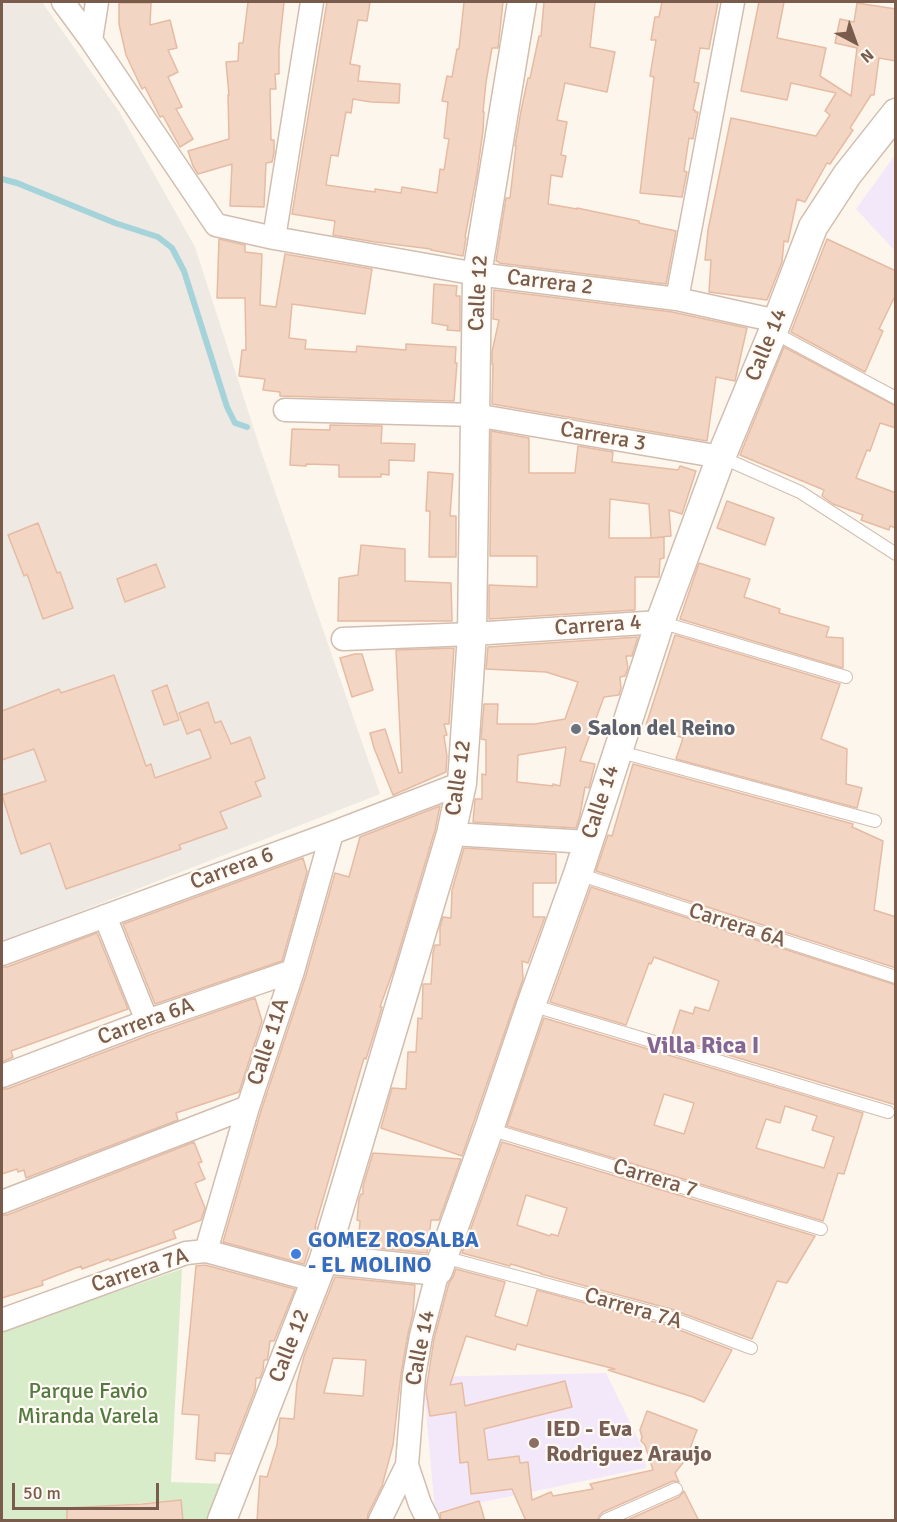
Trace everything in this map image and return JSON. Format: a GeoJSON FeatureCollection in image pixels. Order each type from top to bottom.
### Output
{"type":"FeatureCollection","features":[{"type":"Feature","properties":{"kind":"street"},"geometry":{"type":"LineString","coordinates":[[63,2],[91,40]]}},
{"type":"Feature","properties":{"kind":"street"},"geometry":{"type":"LineString","coordinates":[[91,40],[97,2]]}},
{"type":"Feature","properties":{"kind":"street"},"geometry":{"type":"LineString","coordinates":[[274,238],[312,2]]}},
{"type":"Feature","properties":{"kind":"street","name":"Calle 12"},"geometry":{"type":"LineString","coordinates":[[222,1521],[320,1270],[451,834],[462,783],[472,634],[477,274],[522,2]]}},
{"type":"Feature","properties":{"kind":"street"},"geometry":{"type":"LineString","coordinates":[[677,299],[733,2]]}},
{"type":"Feature","properties":{"kind":"street","name":"Carrera 2"},"geometry":{"type":"LineString","coordinates":[[91,40],[216,225],[274,238],[477,274],[677,299],[775,326]]}},
{"type":"Feature","properties":{"kind":"street","name":"Calle 14"},"geometry":{"type":"LineString","coordinates":[[428,1521],[407,1466],[414,1376],[421,1336],[440,1264],[578,874],[660,622],[721,458],[813,227],[847,175],[896,113]]}},
{"type":"Feature","properties":{"kind":"street","name":"Carrera 3"},"geometry":{"type":"LineString","coordinates":[[285,410],[476,415],[721,458]]}},
{"type":"Feature","properties":{"kind":"street","name":"Carrera 4"},"geometry":{"type":"LineString","coordinates":[[343,639],[472,634],[660,622]]}},
{"type":"Feature","properties":{"kind":"street","name":"Carrera 6"},"geometry":{"type":"LineString","coordinates":[[2,954],[462,783]]}},
{"type":"Feature","properties":{"kind":"street","name":"Calle 11A"},"geometry":{"type":"LineString","coordinates":[[206,1251],[248,1107],[293,971],[332,833]]}},
{"type":"Feature","properties":{"kind":"street"},"geometry":{"type":"LineString","coordinates":[[451,834],[588,842]]}},
{"type":"Feature","properties":{"kind":"street"},"geometry":{"type":"LineString","coordinates":[[105,916],[147,1021]]}},
{"type":"Feature","properties":{"kind":"street","name":"Carrera 6A"},"geometry":{"type":"LineString","coordinates":[[2,1076],[147,1021],[293,971]]}},
{"type":"Feature","properties":{"kind":"street"},"geometry":{"type":"LineString","coordinates":[[2,1202],[248,1107]]}},
{"type":"Feature","properties":{"kind":"street","name":"Carrera 7A"},"geometry":{"type":"LineString","coordinates":[[2,1320],[186,1253],[206,1251],[320,1270],[440,1264]]}},
{"type":"Feature","properties":{"kind":"street"},"geometry":{"type":"LineString","coordinates":[[380,1521],[407,1466]]}},
{"type":"Feature","properties":{"kind":"lane","name":"Carrera 2"},"geometry":{"type":"LineString","coordinates":[[775,326],[896,398]]}},
{"type":"Feature","properties":{"kind":"lane","name":"Carrera 3"},"geometry":{"type":"LineString","coordinates":[[721,458],[800,492],[896,554]]}},
{"type":"Feature","properties":{"kind":"lane","name":"Carrera 4"},"geometry":{"type":"LineString","coordinates":[[660,622],[846,677]]}},
{"type":"Feature","properties":{"kind":"lane"},"geometry":{"type":"LineString","coordinates":[[617,751],[875,821]]}},
{"type":"Feature","properties":{"kind":"lane","name":"Carrera 6A"},"geometry":{"type":"LineString","coordinates":[[578,874],[896,977]]}},
{"type":"Feature","properties":{"kind":"lane"},"geometry":{"type":"LineString","coordinates":[[531,1005],[888,1112]]}},
{"type":"Feature","properties":{"kind":"lane","name":"Carrera 7"},"geometry":{"type":"LineString","coordinates":[[489,1129],[821,1229]]}},
{"type":"Feature","properties":{"kind":"lane","name":"Carrera 7A"},"geometry":{"type":"LineString","coordinates":[[440,1264],[669,1317],[751,1348]]}},
{"type":"Feature","properties":{"kind":"lane"},"geometry":{"type":"LineString","coordinates":[[606,1521],[676,1489]]}},
{"type":"Feature","properties":{"kind":"shaded area"},"geometry":{"type":"Polygon","coordinates":[[[2,2],[42,2],[120,113],[195,247],[260,448],[380,794],[2,942],[2,2]]]}},
{"type":"Feature","properties":{"kind":"shaded area"},"geometry":{"type":"Polygon","coordinates":[[[895,155],[895,251],[856,209],[895,155]]]}},
{"type":"Feature","properties":{"kind":"shaded area","name":"IED - Eva Rodriguez Araujo"},"geometry":{"type":"Polygon","coordinates":[[[606,1373],[642,1447],[646,1468],[435,1512],[423,1377],[606,1373]]]}},
{"type":"Feature","properties":{"kind":"green space","name":"Parque Favio Miranda Varela"},"geometry":{"type":"Polygon","coordinates":[[[182,1269],[171,1482],[226,1484],[210,1520],[183,1520],[180,1500],[89,1507],[90,1520],[2,1520],[2,1331],[182,1269]]]}},
{"type":"Feature","properties":{"kind":"building"},"geometry":{"type":"Polygon","coordinates":[[[248,2],[284,2],[279,74],[275,74],[276,89],[270,89],[271,140],[274,140],[274,153],[272,162],[266,163],[264,207],[230,206],[232,164],[198,174],[188,151],[229,139],[226,62],[238,61],[239,43],[243,43],[248,2]]]}},
{"type":"Feature","properties":{"kind":"building"},"geometry":{"type":"Polygon","coordinates":[[[327,2],[370,2],[367,21],[358,20],[350,64],[360,66],[358,81],[400,84],[399,103],[353,99],[351,113],[346,112],[338,156],[331,155],[326,185],[401,193],[402,187],[437,193],[440,169],[444,170],[449,139],[444,138],[448,102],[442,101],[447,76],[452,77],[457,49],[459,49],[464,2],[503,2],[498,48],[492,48],[486,82],[483,131],[463,256],[431,249],[333,235],[335,221],[292,214],[327,2]]]}},
{"type":"Feature","properties":{"kind":"building"},"geometry":{"type":"Polygon","coordinates":[[[544,2],[595,2],[590,47],[615,52],[607,92],[565,83],[557,120],[567,122],[561,155],[566,156],[562,177],[551,175],[548,204],[639,221],[639,223],[676,231],[666,284],[496,261],[506,198],[510,198],[521,111],[539,36],[541,36],[544,2]]]}},
{"type":"Feature","properties":{"kind":"building"},"geometry":{"type":"Polygon","coordinates":[[[662,2],[718,2],[709,49],[700,48],[694,82],[699,83],[693,110],[698,112],[693,139],[689,138],[684,171],[687,172],[682,197],[640,193],[654,77],[650,76],[656,40],[651,40],[655,17],[659,17],[662,2]]]}},
{"type":"Feature","properties":{"kind":"building"},"geometry":{"type":"Polygon","coordinates":[[[759,2],[784,2],[777,38],[826,48],[820,76],[851,96],[857,48],[835,43],[840,19],[854,22],[857,3],[896,9],[896,61],[879,58],[874,95],[871,95],[850,128],[853,130],[830,164],[827,163],[805,202],[797,199],[788,242],[784,241],[782,262],[767,300],[709,292],[711,260],[705,260],[708,230],[731,118],[816,136],[830,115],[825,111],[836,93],[791,83],[787,100],[741,91],[759,2]]]}},
{"type":"Feature","properties":{"kind":"building"},"geometry":{"type":"Polygon","coordinates":[[[119,3],[151,3],[150,25],[170,20],[177,48],[168,50],[178,72],[168,77],[182,107],[176,109],[193,139],[180,147],[163,116],[160,117],[145,87],[142,89],[126,55],[119,24],[119,3]]]}},
{"type":"Feature","properties":{"kind":"building"},"geometry":{"type":"Polygon","coordinates":[[[219,239],[245,245],[245,252],[262,254],[260,305],[276,307],[285,254],[372,269],[365,314],[292,304],[289,338],[306,340],[305,349],[356,352],[357,346],[406,350],[406,344],[456,347],[454,401],[280,396],[280,392],[263,390],[265,379],[239,376],[242,350],[246,350],[245,298],[217,298],[219,239]]]}},
{"type":"Feature","properties":{"kind":"building"},"geometry":{"type":"Polygon","coordinates":[[[827,239],[896,271],[896,294],[879,329],[883,331],[865,372],[791,332],[827,239]]]}},
{"type":"Feature","properties":{"kind":"building"},"geometry":{"type":"Polygon","coordinates":[[[434,284],[457,286],[456,296],[460,296],[460,331],[447,330],[448,326],[432,323],[434,284]]]}},
{"type":"Feature","properties":{"kind":"building"},"geometry":{"type":"Polygon","coordinates":[[[494,290],[672,312],[747,328],[735,381],[716,377],[707,441],[492,404],[492,352],[499,320],[493,319],[494,290]]]}},
{"type":"Feature","properties":{"kind":"building"},"geometry":{"type":"Polygon","coordinates":[[[784,347],[896,406],[896,428],[880,423],[870,451],[867,450],[856,478],[896,493],[896,528],[890,526],[889,530],[861,520],[863,515],[833,504],[822,496],[824,490],[740,455],[784,347]]]}},
{"type":"Feature","properties":{"kind":"building"},"geometry":{"type":"Polygon","coordinates":[[[330,425],[382,426],[381,443],[415,444],[414,461],[389,460],[389,475],[381,474],[381,477],[339,477],[339,465],[290,465],[292,429],[330,430],[330,425]]]}},
{"type":"Feature","properties":{"kind":"building"},"geometry":{"type":"Polygon","coordinates":[[[491,431],[529,438],[529,473],[575,473],[578,446],[613,452],[612,462],[678,470],[680,466],[696,471],[682,514],[669,510],[671,536],[651,538],[664,537],[664,558],[660,559],[659,577],[635,577],[635,610],[489,619],[489,585],[537,587],[537,556],[490,556],[491,431]],[[610,499],[609,538],[651,538],[649,504],[610,499]]]}},
{"type":"Feature","properties":{"kind":"building"},"geometry":{"type":"Polygon","coordinates":[[[428,472],[453,474],[450,516],[456,516],[456,557],[429,557],[430,511],[426,511],[428,472]]]}},
{"type":"Feature","properties":{"kind":"building"},"geometry":{"type":"Polygon","coordinates":[[[727,501],[774,518],[765,545],[717,528],[727,501]]]}},
{"type":"Feature","properties":{"kind":"building"},"geometry":{"type":"Polygon","coordinates":[[[38,523],[73,608],[43,619],[27,574],[24,576],[8,535],[38,523]]]}},
{"type":"Feature","properties":{"kind":"building"},"geometry":{"type":"Polygon","coordinates":[[[361,545],[405,549],[405,581],[451,583],[452,621],[338,621],[339,578],[358,575],[361,545]]]}},
{"type":"Feature","properties":{"kind":"building"},"geometry":{"type":"Polygon","coordinates":[[[699,563],[750,579],[744,597],[780,609],[779,613],[829,627],[826,637],[843,638],[843,668],[680,619],[699,563]]]}},
{"type":"Feature","properties":{"kind":"building"},"geometry":{"type":"Polygon","coordinates":[[[156,564],[165,587],[125,602],[117,579],[156,564]]]}},
{"type":"Feature","properties":{"kind":"building"},"geometry":{"type":"Polygon","coordinates":[[[675,635],[840,684],[821,739],[847,749],[846,784],[862,788],[857,808],[676,759],[683,738],[646,725],[675,635]]]}},
{"type":"Feature","properties":{"kind":"building"},"geometry":{"type":"Polygon","coordinates":[[[638,637],[632,656],[626,656],[628,668],[625,676],[620,677],[619,695],[604,697],[580,761],[595,764],[589,788],[585,787],[576,828],[473,822],[475,799],[482,799],[482,774],[486,775],[486,740],[481,739],[484,704],[498,704],[497,724],[535,724],[565,719],[578,682],[546,672],[486,669],[488,647],[638,637]],[[566,747],[518,755],[517,782],[560,786],[566,747]]]}},
{"type":"Feature","properties":{"kind":"building"},"geometry":{"type":"Polygon","coordinates":[[[454,648],[449,724],[444,724],[447,735],[444,736],[447,756],[446,772],[393,795],[370,733],[385,729],[399,773],[402,772],[396,650],[454,648]]]}},
{"type":"Feature","properties":{"kind":"building"},"geometry":{"type":"Polygon","coordinates":[[[362,654],[373,690],[352,697],[340,658],[362,654]]]}},
{"type":"Feature","properties":{"kind":"building"},"geometry":{"type":"Polygon","coordinates":[[[114,675],[146,766],[151,764],[155,778],[211,758],[200,729],[187,734],[179,713],[208,702],[215,723],[221,721],[231,744],[250,737],[265,778],[255,782],[261,796],[220,812],[227,828],[179,845],[181,849],[66,889],[50,843],[21,854],[17,843],[2,795],[46,781],[34,749],[2,760],[2,711],[59,689],[61,693],[114,675]]]}},
{"type":"Feature","properties":{"kind":"building"},"geometry":{"type":"Polygon","coordinates":[[[167,685],[179,720],[164,725],[152,691],[167,685]]]}},
{"type":"Feature","properties":{"kind":"building"},"geometry":{"type":"Polygon","coordinates":[[[633,764],[853,824],[852,827],[883,841],[874,910],[896,917],[896,968],[596,871],[608,835],[612,836],[633,764]]]}},
{"type":"Feature","properties":{"kind":"building"},"geometry":{"type":"Polygon","coordinates":[[[440,806],[435,830],[380,1007],[382,1007],[377,1024],[366,1059],[364,1058],[304,1264],[223,1242],[261,1111],[306,975],[335,873],[349,877],[360,837],[440,806]]]}},
{"type":"Feature","properties":{"kind":"building"},"geometry":{"type":"Polygon","coordinates":[[[464,848],[556,854],[556,883],[533,883],[533,917],[545,917],[528,963],[522,961],[523,979],[462,1156],[381,1128],[392,1088],[406,1089],[408,1052],[416,1052],[418,1018],[422,1019],[423,984],[431,984],[433,953],[435,945],[440,945],[440,927],[443,917],[451,918],[452,890],[464,848]]]}},
{"type":"Feature","properties":{"kind":"building"},"geometry":{"type":"Polygon","coordinates":[[[303,858],[307,872],[282,961],[155,1004],[123,924],[303,858]]]}},
{"type":"Feature","properties":{"kind":"building"},"geometry":{"type":"Polygon","coordinates":[[[591,887],[896,985],[896,1105],[671,1038],[680,1010],[693,1014],[695,1007],[709,1011],[719,981],[654,957],[651,964],[649,963],[626,1025],[550,1002],[591,887]]]}},
{"type":"Feature","properties":{"kind":"building"},"geometry":{"type":"Polygon","coordinates":[[[97,933],[128,1009],[11,1051],[13,1057],[2,1062],[2,967],[97,933]]]}},
{"type":"Feature","properties":{"kind":"building"},"geometry":{"type":"Polygon","coordinates":[[[255,998],[262,1021],[239,1092],[176,1113],[178,1120],[26,1178],[24,1170],[18,1172],[17,1169],[2,1174],[2,1089],[255,998]]]}},
{"type":"Feature","properties":{"kind":"building"},"geometry":{"type":"Polygon","coordinates":[[[544,1018],[863,1113],[844,1174],[838,1173],[823,1221],[507,1126],[544,1018]],[[664,1094],[654,1125],[684,1134],[694,1103],[664,1094]],[[785,1106],[780,1123],[766,1119],[756,1148],[824,1168],[834,1137],[812,1130],[817,1116],[785,1106]]]}},
{"type":"Feature","properties":{"kind":"building"},"geometry":{"type":"Polygon","coordinates":[[[194,1142],[202,1162],[198,1163],[205,1179],[195,1183],[205,1208],[201,1220],[173,1231],[176,1238],[110,1261],[109,1259],[82,1269],[81,1266],[42,1281],[43,1285],[2,1298],[2,1215],[194,1142]]]}},
{"type":"Feature","properties":{"kind":"building"},"geometry":{"type":"Polygon","coordinates":[[[502,1142],[815,1236],[787,1283],[777,1281],[752,1339],[671,1309],[511,1264],[510,1266],[462,1253],[502,1142]],[[526,1195],[517,1225],[550,1236],[551,1234],[558,1236],[567,1208],[526,1195]]]}},
{"type":"Feature","properties":{"kind":"building"},"geometry":{"type":"Polygon","coordinates":[[[373,1153],[461,1159],[439,1220],[431,1220],[427,1253],[358,1246],[359,1199],[363,1194],[363,1186],[373,1153]]]}},
{"type":"Feature","properties":{"kind":"building"},"geometry":{"type":"Polygon","coordinates":[[[205,1265],[295,1289],[274,1341],[270,1341],[267,1360],[264,1360],[260,1378],[256,1378],[255,1390],[230,1454],[215,1453],[215,1461],[196,1459],[199,1415],[182,1414],[196,1266],[205,1265]]]}},
{"type":"Feature","properties":{"kind":"building"},"geometry":{"type":"Polygon","coordinates":[[[456,1269],[505,1282],[495,1316],[527,1326],[537,1290],[666,1325],[732,1350],[704,1402],[608,1370],[615,1369],[517,1344],[515,1350],[466,1336],[450,1385],[462,1383],[465,1406],[565,1381],[572,1407],[484,1429],[488,1460],[519,1456],[520,1463],[528,1462],[532,1500],[551,1492],[553,1496],[593,1489],[590,1484],[653,1470],[645,1445],[641,1441],[640,1430],[647,1411],[697,1430],[686,1459],[675,1473],[679,1482],[673,1481],[603,1512],[598,1521],[526,1521],[512,1489],[471,1494],[468,1462],[460,1463],[456,1412],[430,1416],[426,1391],[434,1339],[449,1283],[456,1269]]]}},
{"type":"Feature","properties":{"kind":"building"},"geometry":{"type":"Polygon","coordinates":[[[335,1277],[415,1285],[413,1313],[401,1374],[393,1445],[382,1486],[368,1514],[367,1521],[257,1521],[260,1476],[267,1477],[277,1445],[280,1418],[294,1419],[297,1383],[304,1356],[335,1277]],[[333,1358],[324,1393],[363,1396],[366,1360],[333,1358]]]}},
{"type":"Feature","properties":{"kind":"building"},"geometry":{"type":"Polygon","coordinates":[[[684,1491],[699,1521],[625,1521],[679,1497],[684,1491]]]}},
{"type":"Feature","properties":{"kind":"building"},"geometry":{"type":"Polygon","coordinates":[[[181,1500],[183,1521],[67,1521],[67,1508],[181,1500]]]}},
{"type":"Feature","properties":{"kind":"building"},"geometry":{"type":"Polygon","coordinates":[[[479,1501],[485,1521],[441,1521],[440,1513],[479,1501]]]}},
{"type":"Feature","properties":{"kind":"waterway"},"geometry":{"type":"LineString","coordinates":[[2,179],[115,223],[158,237],[172,248],[184,271],[227,407],[235,423],[247,427]]}},
{"type":"Feature","properties":{"kind":"place","name":"Salon del Reino"},"geometry":{"type":"Point","coordinates":[576,729]}},
{"type":"Feature","properties":{"kind":"place","name":"GOMEZ ROSALBA - EL MOLINO"},"geometry":{"type":"Point","coordinates":[296,1254]}},
{"type":"Feature","properties":{"kind":"place","name":"IED - Eva Rodriguez Araujo"},"geometry":{"type":"Point","coordinates":[534,1443]}},
{"type":"Feature","properties":{"kind":"district","name":"Villa Rica I"},"geometry":{"type":"Point","coordinates":[703,1047]}}]}
